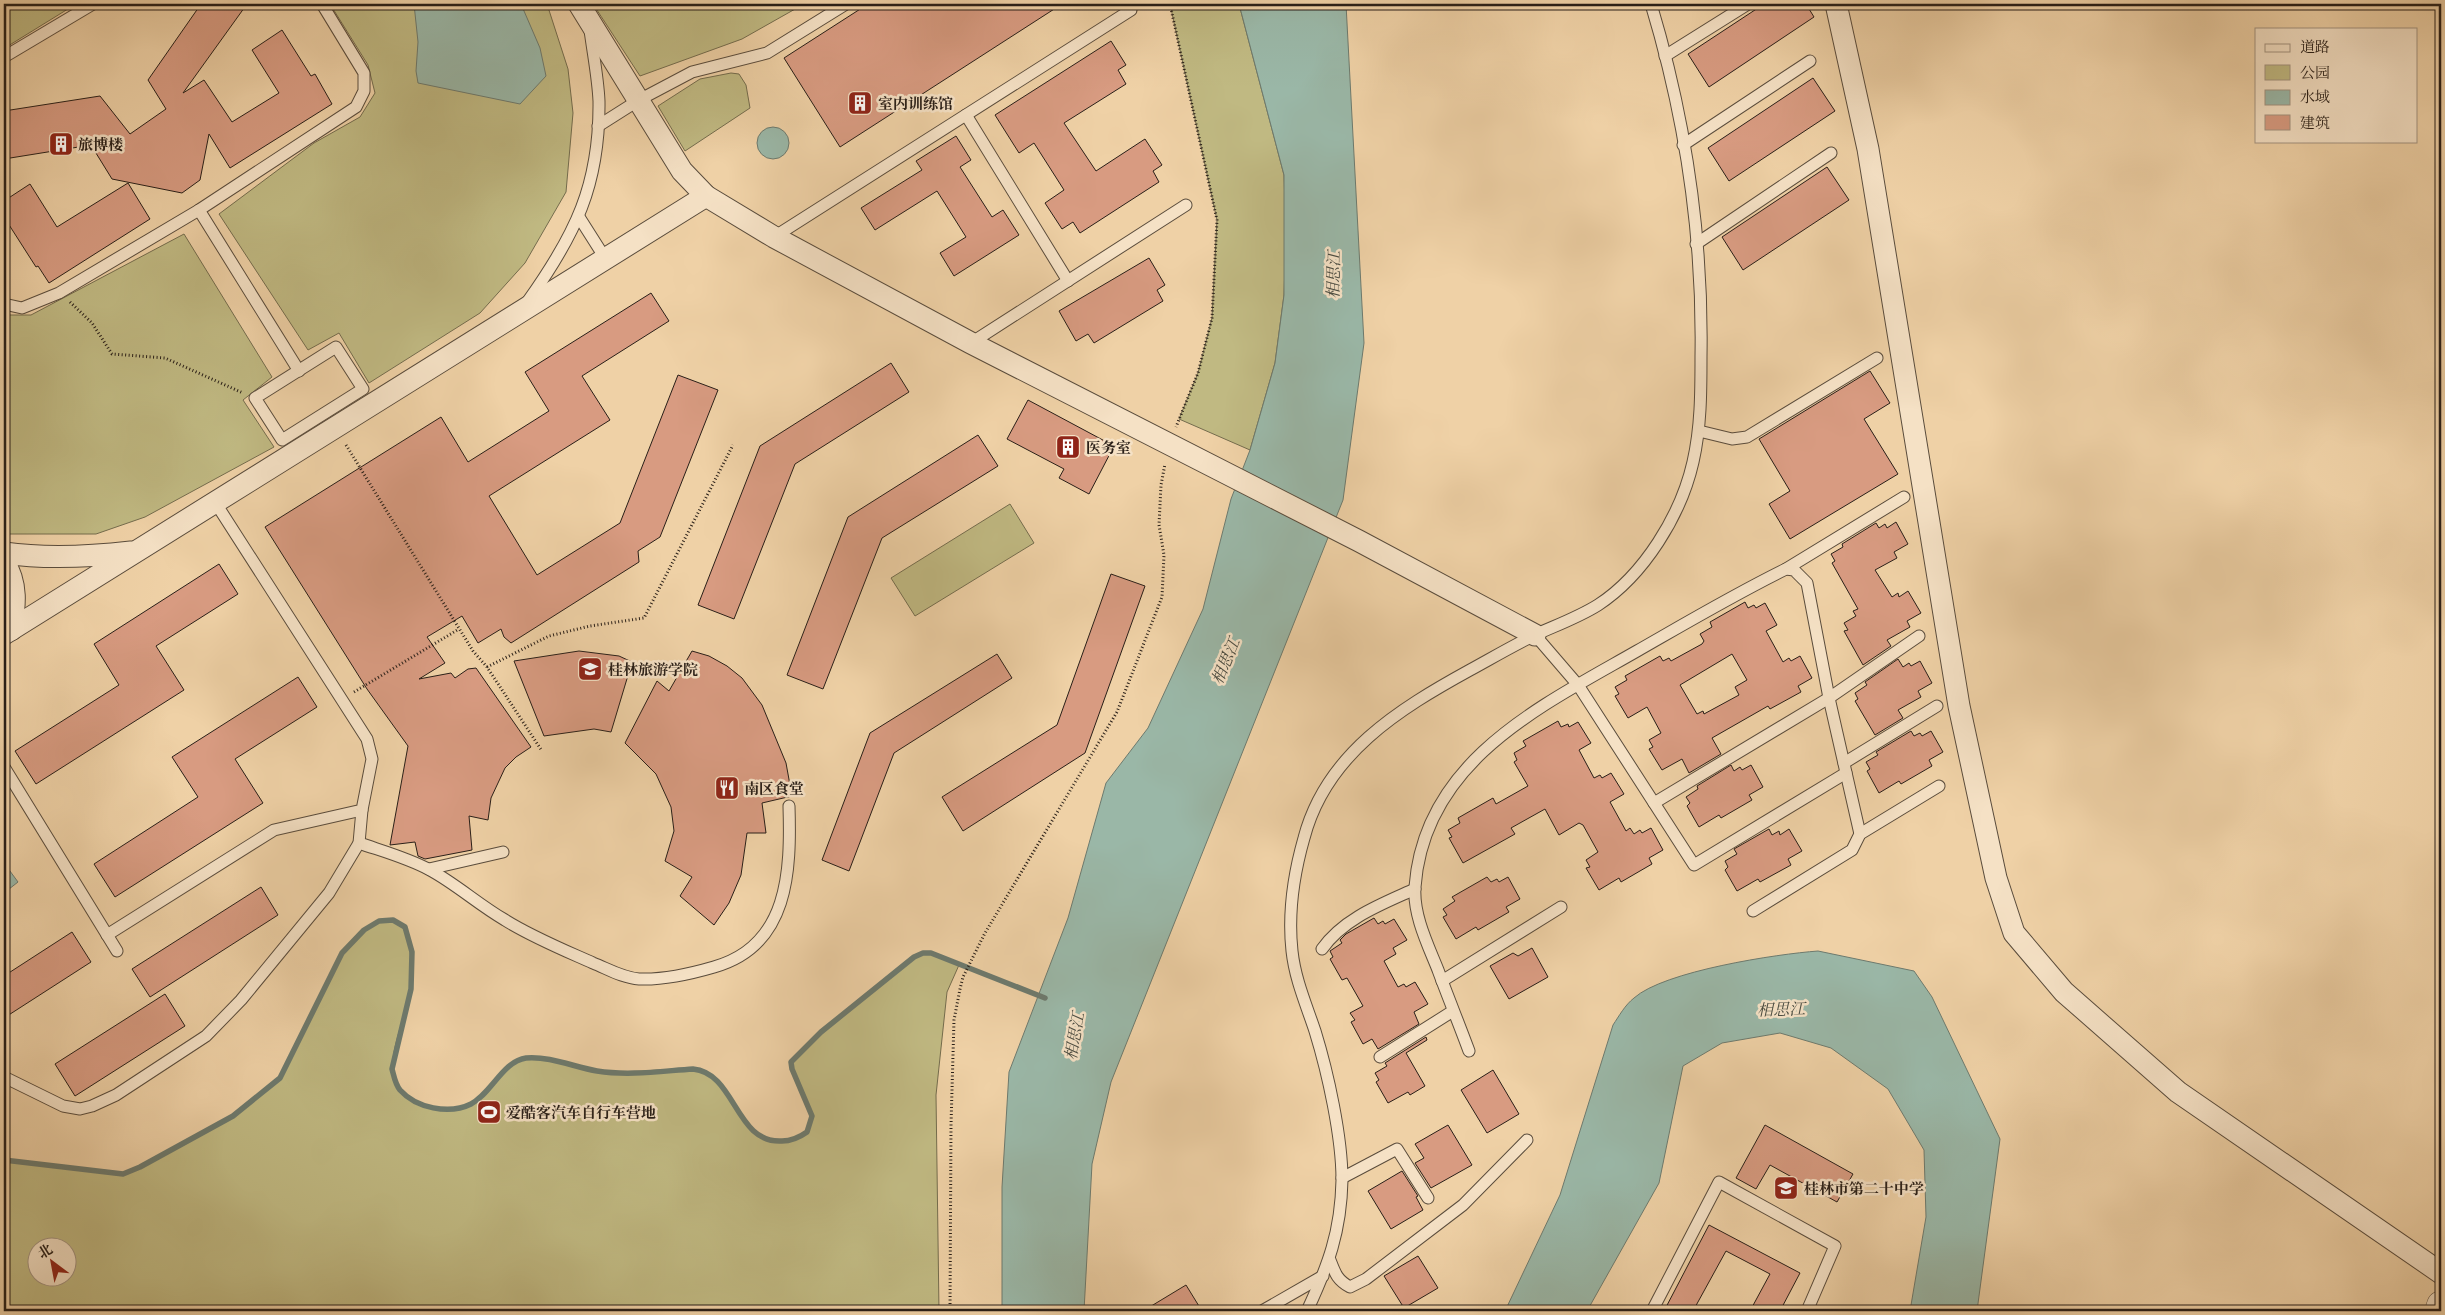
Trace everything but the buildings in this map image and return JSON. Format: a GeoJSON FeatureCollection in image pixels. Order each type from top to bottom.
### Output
{"type":"FeatureCollection","features":[{"type":"Feature","properties":{"kind":"street"},"geometry":{"type":"LineString","coordinates":[[1836,4],[1868,149],[1959,706],[1996,878],[2014,933],[2064,992],[2178,1092],[2441,1273]]}},
{"type":"Feature","properties":{"kind":"street"},"geometry":{"type":"LineString","coordinates":[[584,11],[682,170],[706,196],[774,237],[971,343],[1169,446],[1359,541],[1535,635]]}},
{"type":"Feature","properties":{"kind":"street"},"geometry":{"type":"LineString","coordinates":[[7,632],[215,502],[330,420],[521,311],[706,196]]}},
{"type":"Feature","properties":{"kind":"street"},"geometry":{"type":"LineString","coordinates":[[4,553],[31,557],[89,557],[136,552]]}},
{"type":"Feature","properties":{"kind":"street"},"geometry":{"type":"LineString","coordinates":[[4,562],[14,585],[15,599],[7,632]]}},
{"type":"Feature","properties":{"kind":"street"},"geometry":{"type":"LineString","coordinates":[[2438,1311],[2441,1305]]}},
{"type":"Feature","properties":{"kind":"lane"},"geometry":{"type":"LineString","coordinates":[[4,56],[93,4]]}},
{"type":"Feature","properties":{"kind":"lane"},"geometry":{"type":"LineString","coordinates":[[4,304],[22,308],[60,293],[199,210],[356,107],[364,91],[364,73],[322,4]]}},
{"type":"Feature","properties":{"kind":"lane"},"geometry":{"type":"LineString","coordinates":[[598,126],[639,100],[692,72],[767,53],[846,4]]}},
{"type":"Feature","properties":{"kind":"lane"},"geometry":{"type":"LineString","coordinates":[[774,237],[1131,10],[1131,4]]}},
{"type":"Feature","properties":{"kind":"lane"},"geometry":{"type":"LineString","coordinates":[[1307,1311],[1330,1260],[1336,1232],[1342,1178],[1337,1125],[1316,1036],[1298,979],[1292,951],[1291,928],[1294,884],[1304,834],[1324,789],[1334,771],[1368,736],[1389,719],[1448,682],[1535,635],[1599,604],[1632,577],[1655,548],[1676,508],[1693,466],[1699,431],[1702,334],[1696,244],[1683,145],[1665,56],[1651,4]]}},
{"type":"Feature","properties":{"kind":"lane"},"geometry":{"type":"LineString","coordinates":[[1665,56],[1748,4]]}},
{"type":"Feature","properties":{"kind":"lane"},"geometry":{"type":"LineString","coordinates":[[521,311],[563,248],[579,217],[589,190],[596,158],[599,100],[584,11]]}},
{"type":"Feature","properties":{"kind":"lane"},"geometry":{"type":"LineString","coordinates":[[1683,145],[1810,61]]}},
{"type":"Feature","properties":{"kind":"lane"},"geometry":{"type":"LineString","coordinates":[[966,115],[1068,281]]}},
{"type":"Feature","properties":{"kind":"lane"},"geometry":{"type":"LineString","coordinates":[[1696,244],[1831,153]]}},
{"type":"Feature","properties":{"kind":"lane"},"geometry":{"type":"LineString","coordinates":[[971,343],[1186,205]]}},
{"type":"Feature","properties":{"kind":"lane"},"geometry":{"type":"LineString","coordinates":[[199,210],[298,371]]}},
{"type":"Feature","properties":{"kind":"lane"},"geometry":{"type":"LineString","coordinates":[[579,217],[605,258]]}},
{"type":"Feature","properties":{"kind":"lane"},"geometry":{"type":"LineString","coordinates":[[336,347],[363,389],[330,420],[282,440],[255,398],[336,347]]}},
{"type":"Feature","properties":{"kind":"lane"},"geometry":{"type":"LineString","coordinates":[[1699,431],[1732,439],[1747,437],[1877,358]]}},
{"type":"Feature","properties":{"kind":"lane"},"geometry":{"type":"LineString","coordinates":[[1469,1052],[1420,924],[1415,889],[1421,852],[1428,826],[1458,778],[1499,736],[1520,720],[1578,685],[1786,569],[1904,497]]}},
{"type":"Feature","properties":{"kind":"lane"},"geometry":{"type":"LineString","coordinates":[[4,1077],[63,1106],[80,1109],[92,1106],[116,1095],[206,1036],[241,1000],[329,893],[359,842],[362,810],[372,755],[364,734],[340,700],[215,502]]}},
{"type":"Feature","properties":{"kind":"lane"},"geometry":{"type":"LineString","coordinates":[[1786,569],[1794,570],[1807,583],[1829,698],[1860,834]]}},
{"type":"Feature","properties":{"kind":"lane"},"geometry":{"type":"LineString","coordinates":[[1535,635],[1578,685],[1694,865],[1845,768],[1937,706]]}},
{"type":"Feature","properties":{"kind":"lane"},"geometry":{"type":"LineString","coordinates":[[1654,803],[1829,698],[1918,636]]}},
{"type":"Feature","properties":{"kind":"lane"},"geometry":{"type":"LineString","coordinates":[[4,767],[117,951]]}},
{"type":"Feature","properties":{"kind":"lane"},"geometry":{"type":"LineString","coordinates":[[1753,910],[1852,850],[1860,834],[1939,786]]}},
{"type":"Feature","properties":{"kind":"lane"},"geometry":{"type":"LineString","coordinates":[[359,842],[429,869],[505,920],[619,974],[638,979],[684,975],[734,960],[750,950],[766,935],[777,915],[788,865],[789,806]]}},
{"type":"Feature","properties":{"kind":"lane"},"geometry":{"type":"LineString","coordinates":[[107,935],[274,830],[362,810]]}},
{"type":"Feature","properties":{"kind":"lane"},"geometry":{"type":"LineString","coordinates":[[429,869],[503,852]]}},
{"type":"Feature","properties":{"kind":"lane"},"geometry":{"type":"LineString","coordinates":[[1322,949],[1350,921],[1415,889]]}},
{"type":"Feature","properties":{"kind":"lane"},"geometry":{"type":"LineString","coordinates":[[1442,981],[1561,906]]}},
{"type":"Feature","properties":{"kind":"lane"},"geometry":{"type":"LineString","coordinates":[[1380,1057],[1453,1011]]}},
{"type":"Feature","properties":{"kind":"lane"},"geometry":{"type":"LineString","coordinates":[[1330,1260],[1336,1276],[1343,1283],[1350,1286],[1366,1279],[1463,1205],[1527,1140]]}},
{"type":"Feature","properties":{"kind":"lane"},"geometry":{"type":"LineString","coordinates":[[1342,1178],[1397,1149],[1428,1198]]}},
{"type":"Feature","properties":{"kind":"lane"},"geometry":{"type":"LineString","coordinates":[[1652,1311],[1719,1182],[1835,1246],[1806,1311]]}},
{"type":"Feature","properties":{"kind":"lane"},"geometry":{"type":"LineString","coordinates":[[1262,1311],[1324,1276]]}},
{"type":"Feature","properties":{"kind":"path"},"geometry":{"type":"LineString","coordinates":[[60,293],[92,323],[112,354],[165,358],[225,387],[255,398]]}},
{"type":"Feature","properties":{"kind":"path"},"geometry":{"type":"LineString","coordinates":[[330,420],[473,651],[487,667],[542,751]]}},
{"type":"Feature","properties":{"kind":"path"},"geometry":{"type":"LineString","coordinates":[[487,667],[549,636],[590,626],[644,618],[733,445]]}},
{"type":"Feature","properties":{"kind":"path"},"geometry":{"type":"LineString","coordinates":[[950,1311],[951,1125],[954,1020],[963,977],[984,933],[1117,712],[1162,597],[1164,555],[1160,515],[1161,485],[1169,446]]}},
{"type":"Feature","properties":{"kind":"path"},"geometry":{"type":"LineString","coordinates":[[340,700],[459,629]]}},
{"type":"Feature","properties":{"kind":"green space"},"geometry":{"type":"Polygon","coordinates":[[[4,4],[76,4],[8,46],[4,40],[4,4]]]}},
{"type":"Feature","properties":{"kind":"green space"},"geometry":{"type":"Polygon","coordinates":[[[330,4],[547,4],[568,69],[573,113],[566,192],[525,263],[480,313],[369,383],[339,333],[308,350],[219,214],[314,143],[360,117],[375,93],[368,65],[330,4]]]}},
{"type":"Feature","properties":{"kind":"green space"},"geometry":{"type":"Polygon","coordinates":[[[593,4],[804,4],[742,39],[640,76],[593,4]]]}},
{"type":"Feature","properties":{"kind":"green space"},"geometry":{"type":"Polygon","coordinates":[[[1170,4],[1239,4],[1284,175],[1286,235],[1284,295],[1275,363],[1250,450],[1179,419],[1198,373],[1212,318],[1217,220],[1170,4]]]}},
{"type":"Feature","properties":{"kind":"green space"},"geometry":{"type":"Polygon","coordinates":[[[731,73],[739,74],[746,85],[750,108],[685,151],[658,106],[700,79],[731,73]]]}},
{"type":"Feature","properties":{"kind":"green space"},"geometry":{"type":"Polygon","coordinates":[[[184,234],[272,377],[243,400],[274,447],[145,517],[96,534],[4,534],[4,315],[31,315],[184,234]]]}},
{"type":"Feature","properties":{"kind":"green space"},"geometry":{"type":"Polygon","coordinates":[[[1010,504],[1034,543],[915,616],[891,578],[1010,504]]]}},
{"type":"Feature","properties":{"kind":"green space","name":"爱酷客汽车自行车营地"},"geometry":{"type":"Polygon","coordinates":[[[393,920],[405,927],[411,958],[411,982],[396,1042],[393,1071],[399,1088],[413,1100],[429,1107],[437,1108],[456,1108],[472,1104],[511,1065],[518,1060],[526,1058],[545,1058],[600,1071],[624,1072],[694,1069],[709,1074],[721,1084],[750,1127],[762,1138],[777,1142],[797,1138],[806,1132],[811,1124],[809,1105],[791,1066],[808,1043],[846,1010],[914,957],[931,954],[959,965],[947,992],[936,1095],[939,1311],[4,1311],[4,1160],[123,1174],[140,1167],[233,1116],[280,1078],[342,953],[364,930],[379,921],[393,920]]]}},
{"type":"Feature","properties":{"kind":"water"},"geometry":{"type":"Polygon","coordinates":[[[414,4],[521,4],[540,48],[546,76],[520,104],[418,83],[416,71],[418,42],[414,4]]]}},
{"type":"Feature","properties":{"kind":"water","name":"相思江"},"geometry":{"type":"Polygon","coordinates":[[[1239,4],[1346,4],[1364,343],[1343,500],[1111,1082],[1092,1164],[1084,1311],[1002,1311],[1002,1187],[1009,1072],[1068,918],[1106,783],[1148,728],[1203,609],[1231,499],[1250,450],[1275,363],[1284,295],[1284,175],[1239,4]]]}},
{"type":"Feature","properties":{"kind":"water"},"geometry":{"type":"Polygon","coordinates":[[[773,127],[784,132],[789,143],[784,154],[773,159],[762,154],[757,143],[762,132],[773,127]]]}},
{"type":"Feature","properties":{"kind":"water"},"geometry":{"type":"Polygon","coordinates":[[[4,867],[7,867],[18,882],[4,893],[4,867]]]}},
{"type":"Feature","properties":{"kind":"water","name":"相思江"},"geometry":{"type":"Polygon","coordinates":[[[1818,951],[1914,971],[1932,997],[2000,1139],[1977,1311],[1910,1311],[1926,1217],[1924,1150],[1888,1089],[1831,1048],[1780,1033],[1722,1043],[1683,1066],[1659,1183],[1587,1311],[1505,1311],[1560,1195],[1613,1025],[1628,1004],[1649,988],[1695,972],[1750,960],[1818,951]]]}},
{"type":"Feature","properties":{"kind":"waterway"},"geometry":{"type":"LineString","coordinates":[[4,1160],[123,1174],[140,1167],[233,1116],[280,1078],[342,953],[364,930],[379,921],[393,920],[405,927],[412,952],[411,989],[392,1069],[395,1080],[400,1090],[407,1096],[433,1108],[453,1109],[471,1104],[485,1093],[511,1065],[518,1060],[526,1058],[553,1060],[597,1071],[621,1073],[693,1069],[707,1073],[718,1082],[754,1132],[766,1139],[789,1140],[807,1132],[812,1116],[792,1069],[791,1062],[821,1032],[914,957],[923,953],[931,953],[1045,998]]}},
{"type":"Feature","properties":{"kind":"place","name":"室内训练馆"},"geometry":{"type":"Point","coordinates":[860,103]}},
{"type":"Feature","properties":{"kind":"place","name":"旅博楼"},"geometry":{"type":"Point","coordinates":[61,144]}},
{"type":"Feature","properties":{"kind":"place","name":"医务室"},"geometry":{"type":"Point","coordinates":[1068,447]}},
{"type":"Feature","properties":{"kind":"place","name":"桂林旅游学院"},"geometry":{"type":"Point","coordinates":[590,669]}},
{"type":"Feature","properties":{"kind":"place","name":"南区食堂"},"geometry":{"type":"Point","coordinates":[727,788]}},
{"type":"Feature","properties":{"kind":"place","name":"爱酷客汽车自行车营地"},"geometry":{"type":"Point","coordinates":[489,1112]}},
{"type":"Feature","properties":{"kind":"place","name":"桂林市第二十中学"},"geometry":{"type":"Point","coordinates":[1786,1188]}}]}
